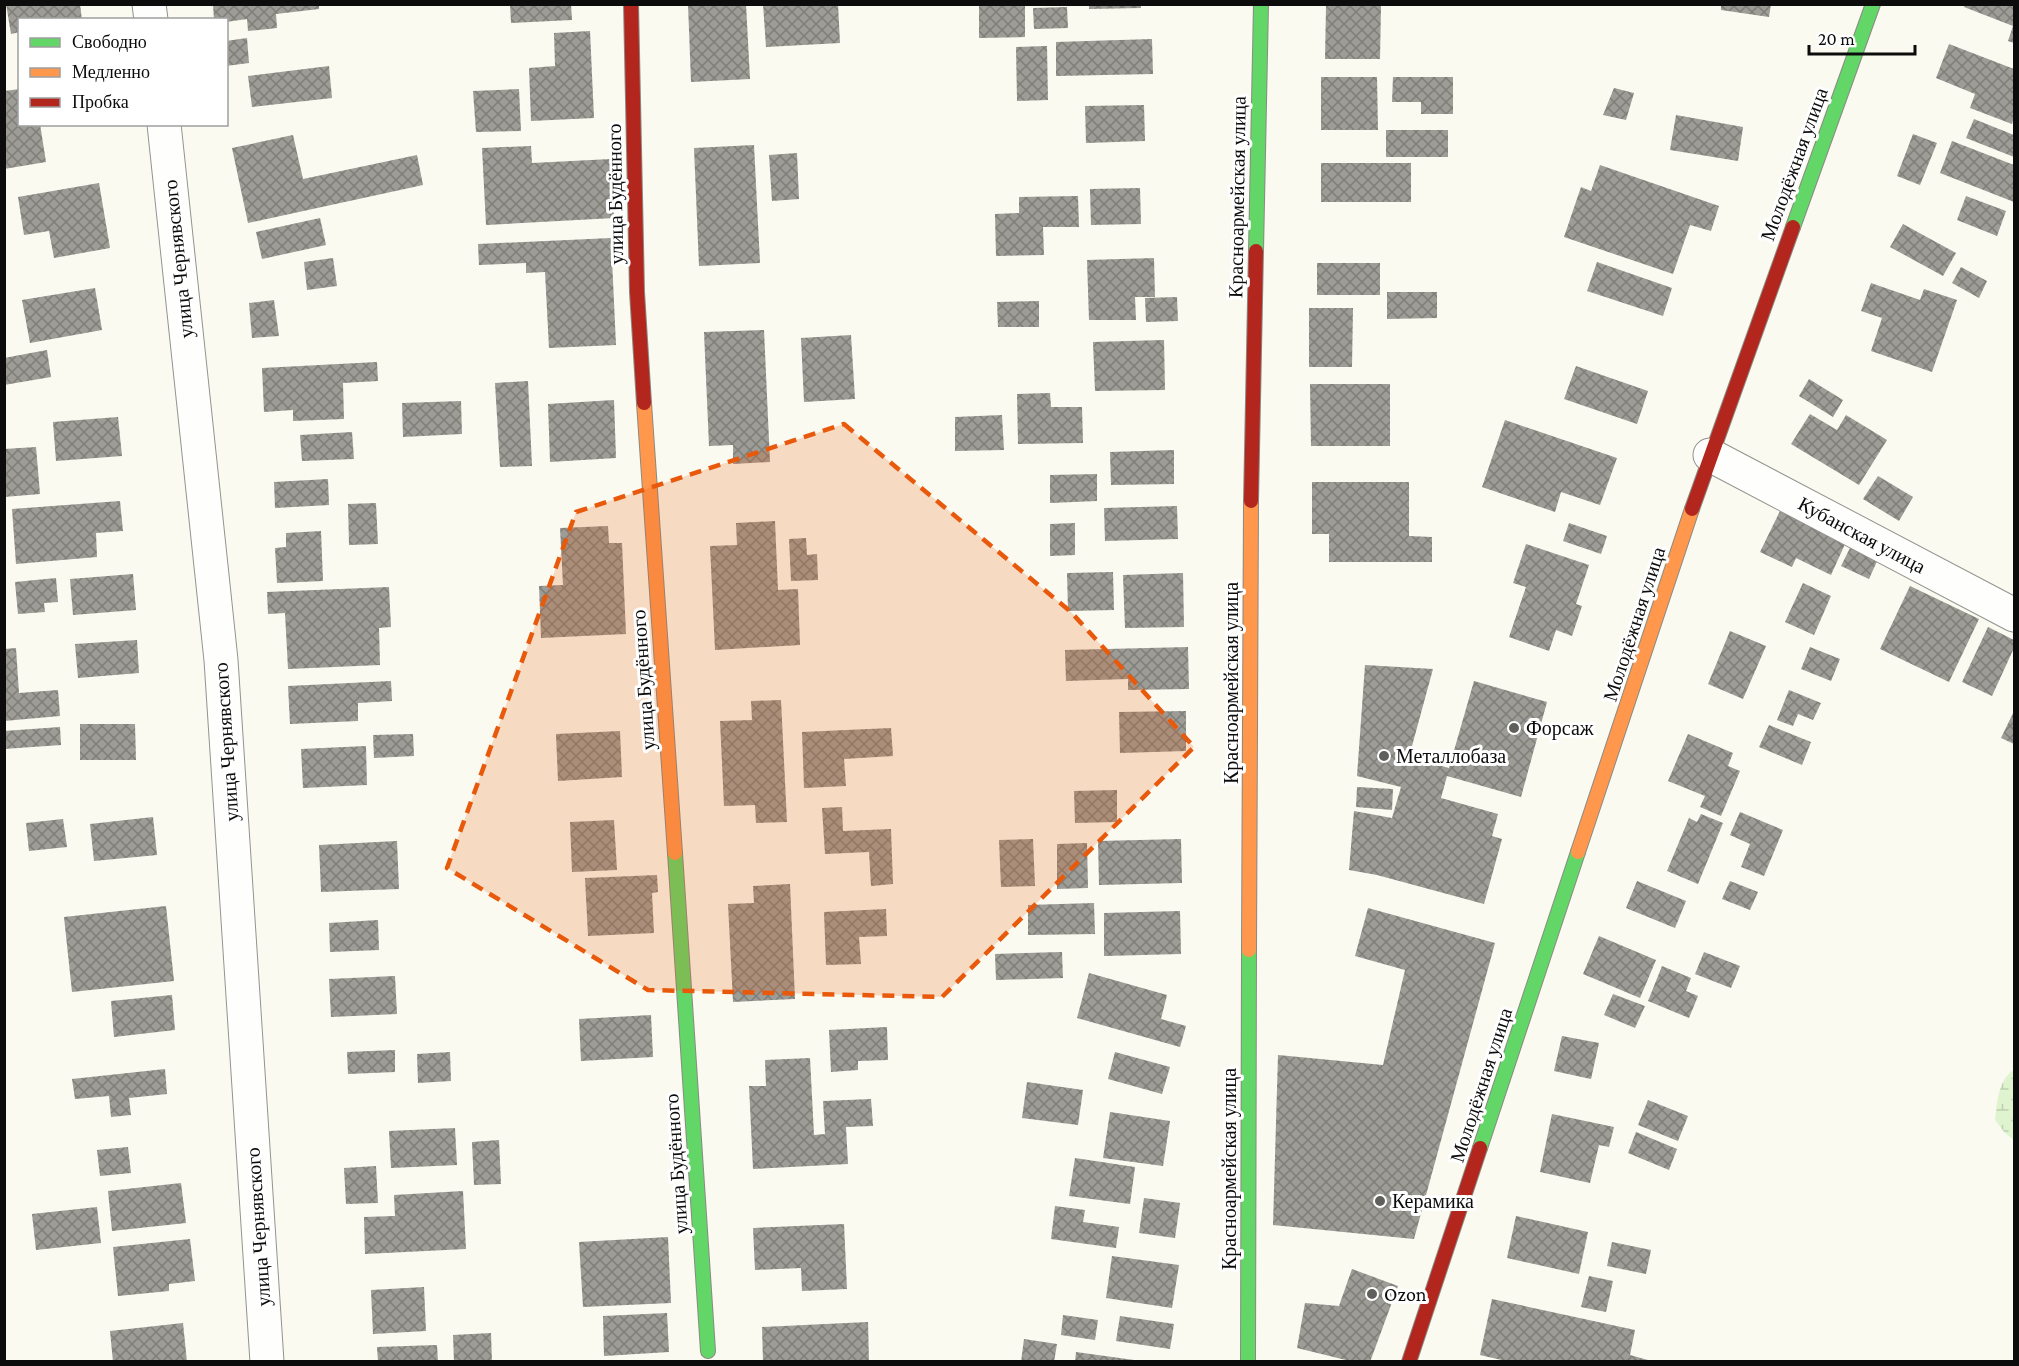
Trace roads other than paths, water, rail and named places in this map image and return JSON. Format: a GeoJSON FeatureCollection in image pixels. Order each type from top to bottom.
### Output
{"type":"FeatureCollection","features":[{"type":"Feature","properties":{"kind":"street","name":"улица Будённого"},"geometry":{"type":"LineString","coordinates":[[631,4],[636,292],[708,1352]]}},
{"type":"Feature","properties":{"kind":"street","name":"Красноармейская улица"},"geometry":{"type":"LineString","coordinates":[[1248,1362],[1251,525],[1261,4]]}},
{"type":"Feature","properties":{"kind":"street","name":"Молодёжная улица"},"geometry":{"type":"LineString","coordinates":[[1410,1362],[1710,455],[1873,4]]}},
{"type":"Feature","properties":{"kind":"street","name":"улица Чернявского"},"geometry":{"type":"LineString","coordinates":[[164,126],[221,660],[267,1362]]}},
{"type":"Feature","properties":{"kind":"street","name":"Кубанская улица"},"geometry":{"type":"LineString","coordinates":[[1710,455],[2014,615]]}},
{"type":"Feature","properties":{"kind":"place","name":"Форсаж"},"geometry":{"type":"Point","coordinates":[1514,728]}},
{"type":"Feature","properties":{"kind":"place","name":"Металлобаза"},"geometry":{"type":"Point","coordinates":[1384,756]}},
{"type":"Feature","properties":{"kind":"place","name":"Керамика"},"geometry":{"type":"Point","coordinates":[1380,1201]}},
{"type":"Feature","properties":{"kind":"place","name":"Ozon"},"geometry":{"type":"Point","coordinates":[1372,1294]}}]}
